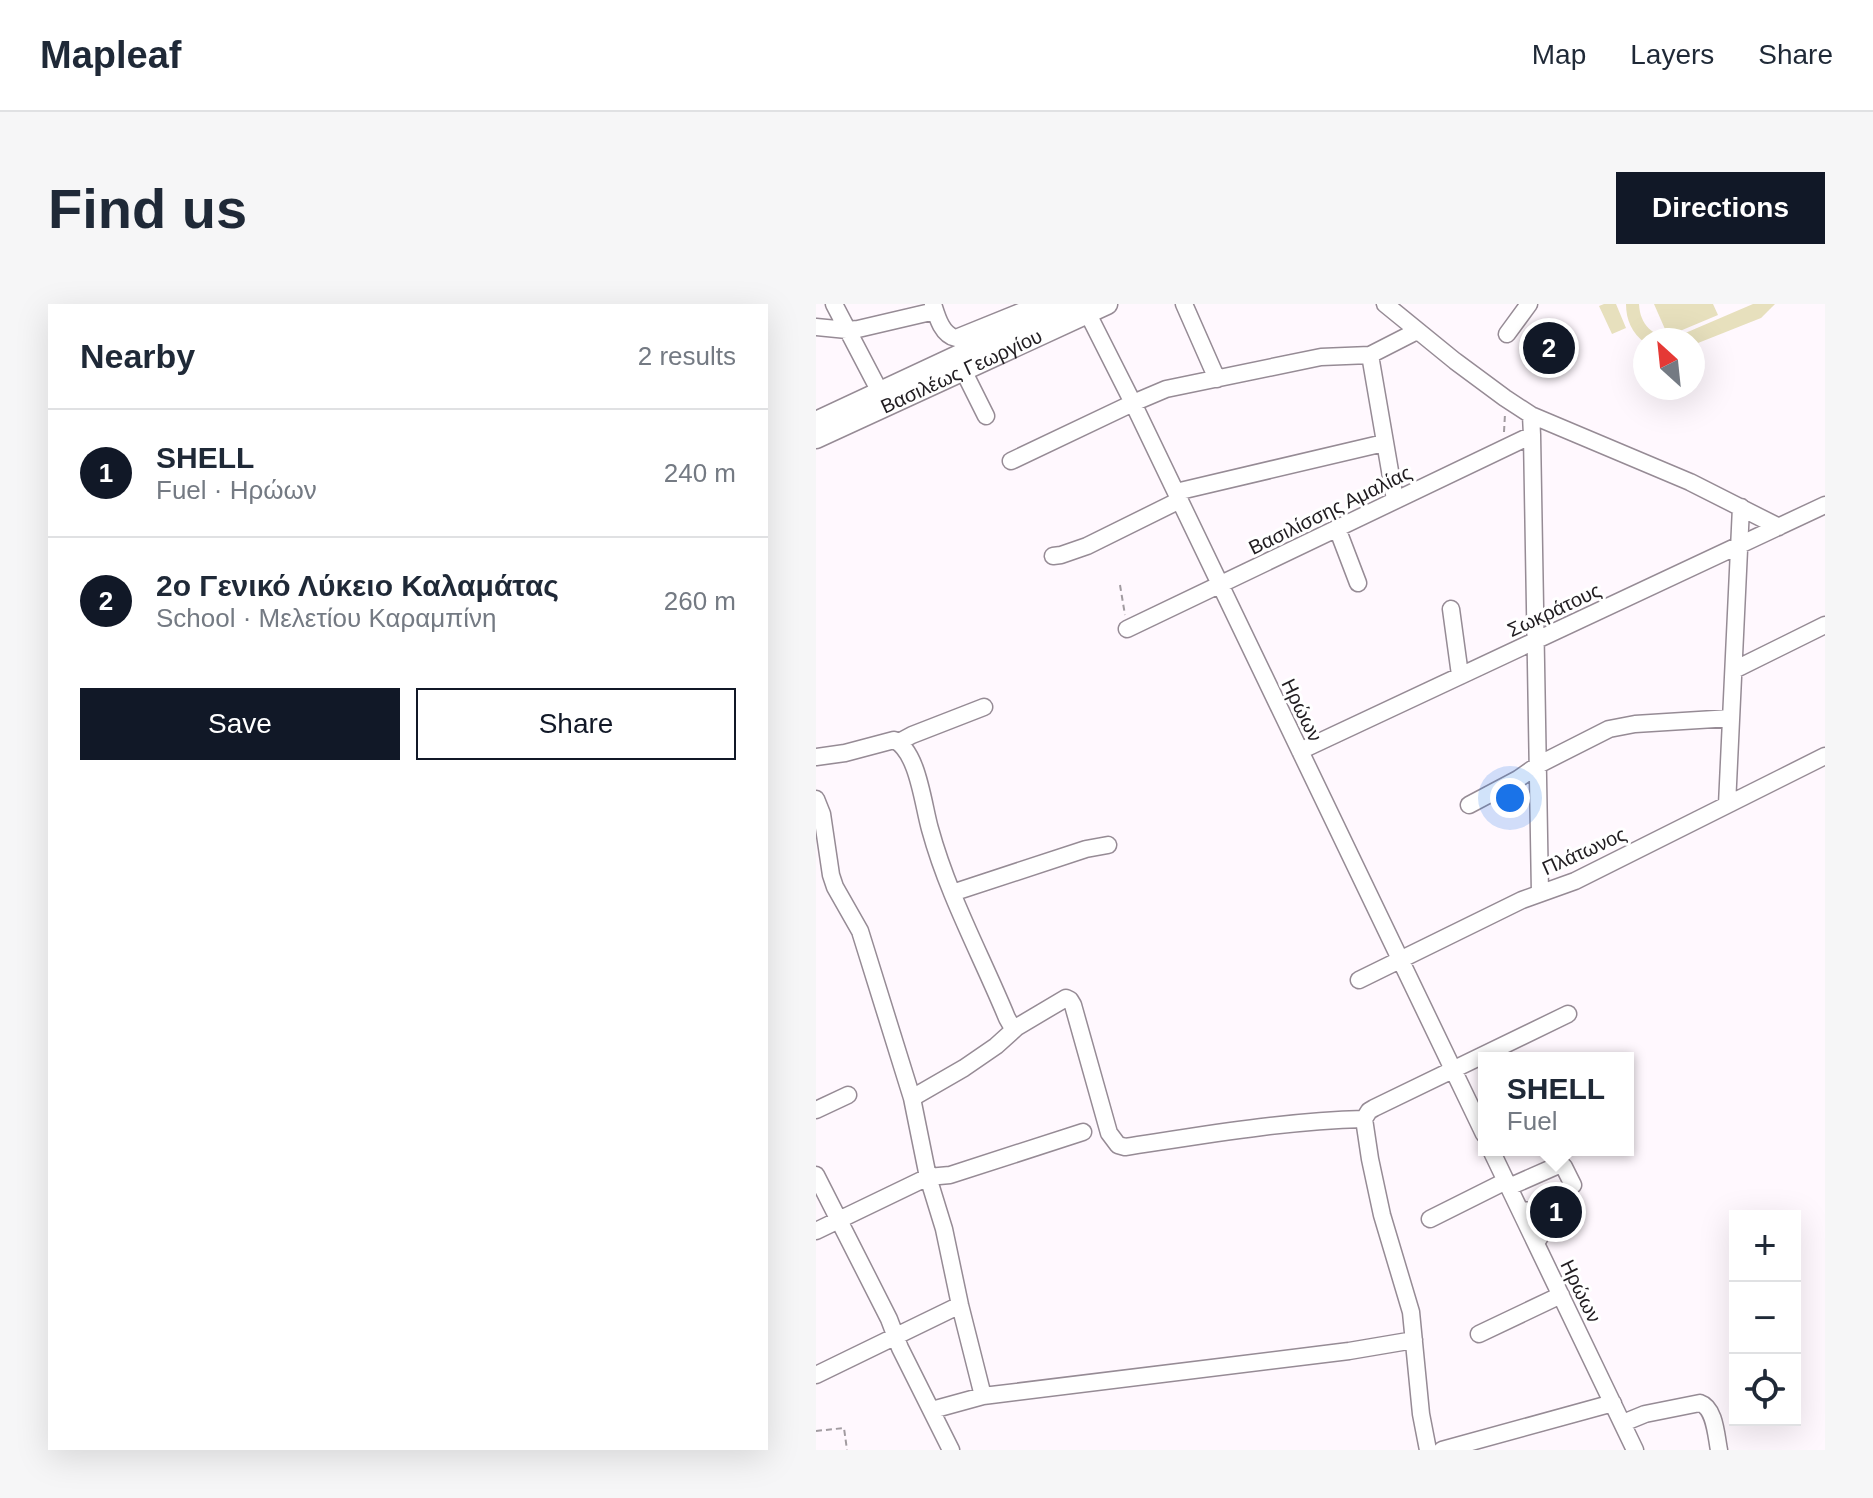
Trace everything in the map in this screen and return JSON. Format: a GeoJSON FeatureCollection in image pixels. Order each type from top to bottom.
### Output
{"type":"FeatureCollection","features":[{"type":"Feature","properties":{"kind":"main road","name":"Βασιλέως Γεωργίου"},"geometry":{"type":"LineString","coordinates":[[816,422],[1080,307],[1107,304]]}},
{"type":"Feature","properties":{"kind":"main road","name":"Βασιλέως Γεωργίου"},"geometry":{"type":"LineString","coordinates":[[816,438],[963,370],[1080,307]]}},
{"type":"Feature","properties":{"kind":"street"},"geometry":{"type":"LineString","coordinates":[[834,304],[880,392]]}},
{"type":"Feature","properties":{"kind":"street"},"geometry":{"type":"LineString","coordinates":[[816,327],[865,328],[934,308],[944,331],[956,338],[1040,304]]}},
{"type":"Feature","properties":{"kind":"street"},"geometry":{"type":"LineString","coordinates":[[1184,304],[1217,379]]}},
{"type":"Feature","properties":{"kind":"street"},"geometry":{"type":"LineString","coordinates":[[1385,304],[1487,385],[1531,415],[1690,482],[1779,527]]}},
{"type":"Feature","properties":{"kind":"street"},"geometry":{"type":"LineString","coordinates":[[1507,334],[1529,304]]}},
{"type":"Feature","properties":{"kind":"street","name":"Ηρώων"},"geometry":{"type":"LineString","coordinates":[[1080,307],[1133,403],[1478,1118]]}},
{"type":"Feature","properties":{"kind":"street"},"geometry":{"type":"LineString","coordinates":[[1011,461],[1166,389],[1321,357],[1370,355],[1417,331]]}},
{"type":"Feature","properties":{"kind":"street"},"geometry":{"type":"LineString","coordinates":[[1370,355],[1395,500]]}},
{"type":"Feature","properties":{"kind":"street"},"geometry":{"type":"LineString","coordinates":[[963,370],[986,416]]}},
{"type":"Feature","properties":{"kind":"street"},"geometry":{"type":"LineString","coordinates":[[1531,415],[1540,893]]}},
{"type":"Feature","properties":{"kind":"street","name":"Βασιλίσσης Αμαλίας"},"geometry":{"type":"LineString","coordinates":[[1127,629],[1532,435]]}},
{"type":"Feature","properties":{"kind":"street"},"geometry":{"type":"LineString","coordinates":[[1053,556],[1087,546],[1178,496],[1384,443]]}},
{"type":"Feature","properties":{"kind":"street","name":"Σωκράτους"},"geometry":{"type":"LineString","coordinates":[[1300,751],[1825,505]]}},
{"type":"Feature","properties":{"kind":"street"},"geometry":{"type":"LineString","coordinates":[[1727,805],[1741,507]]}},
{"type":"Feature","properties":{"kind":"street"},"geometry":{"type":"LineString","coordinates":[[1337,528],[1358,583]]}},
{"type":"Feature","properties":{"kind":"street"},"geometry":{"type":"LineString","coordinates":[[1451,609],[1460,675]]}},
{"type":"Feature","properties":{"kind":"street"},"geometry":{"type":"LineString","coordinates":[[1734,670],[1825,625]]}},
{"type":"Feature","properties":{"kind":"street"},"geometry":{"type":"LineString","coordinates":[[899,742],[984,707]]}},
{"type":"Feature","properties":{"kind":"street"},"geometry":{"type":"LineString","coordinates":[[1469,805],[1596,734],[1617,726],[1731,718]]}},
{"type":"Feature","properties":{"kind":"street"},"geometry":{"type":"LineString","coordinates":[[816,757],[894,740],[909,755],[931,834],[952,893],[1007,1018],[1011,1025],[1017,1027]]}},
{"type":"Feature","properties":{"kind":"street","name":"Πλάτωνος"},"geometry":{"type":"LineString","coordinates":[[1359,980],[1540,893],[1575,881],[1825,756]]}},
{"type":"Feature","properties":{"kind":"street"},"geometry":{"type":"LineString","coordinates":[[816,799],[822,814],[831,875],[860,931],[912,1098],[928,1177],[944,1229],[983,1396]]}},
{"type":"Feature","properties":{"kind":"street"},"geometry":{"type":"LineString","coordinates":[[952,893],[1086,849],[1108,845]]}},
{"type":"Feature","properties":{"kind":"street"},"geometry":{"type":"LineString","coordinates":[[912,1098],[964,1068],[1017,1027],[1066,998],[1070,1000],[1109,1133],[1118,1145],[1125,1147],[1257,1127],[1364,1119]]}},
{"type":"Feature","properties":{"kind":"street"},"geometry":{"type":"LineString","coordinates":[[1488,1052],[1568,1014]]}},
{"type":"Feature","properties":{"kind":"street"},"geometry":{"type":"LineString","coordinates":[[1428,1450],[1421,1414],[1411,1312],[1378,1201],[1364,1119],[1374,1108],[1478,1057]]}},
{"type":"Feature","properties":{"kind":"street"},"geometry":{"type":"LineString","coordinates":[[816,1110],[848,1095]]}},
{"type":"Feature","properties":{"kind":"street"},"geometry":{"type":"LineString","coordinates":[[816,1231],[928,1177],[950,1175],[1083,1132]]}},
{"type":"Feature","properties":{"kind":"street","name":"Ηρώων"},"geometry":{"type":"LineString","coordinates":[[1494,1156],[1635,1450]]}},
{"type":"Feature","properties":{"kind":"street"},"geometry":{"type":"LineString","coordinates":[[1430,1219],[1561,1164],[1573,1185]]}},
{"type":"Feature","properties":{"kind":"street"},"geometry":{"type":"LineString","coordinates":[[816,1175],[951,1450]]}},
{"type":"Feature","properties":{"kind":"street"},"geometry":{"type":"LineString","coordinates":[[1479,1334],[1561,1295]]}},
{"type":"Feature","properties":{"kind":"street"},"geometry":{"type":"LineString","coordinates":[[816,1375],[960,1305]]}},
{"type":"Feature","properties":{"kind":"street"},"geometry":{"type":"LineString","coordinates":[[932,1410],[983,1396],[1349,1351],[1414,1340]]}},
{"type":"Feature","properties":{"kind":"street"},"geometry":{"type":"LineString","coordinates":[[1442,1450],[1613,1403]]}},
{"type":"Feature","properties":{"kind":"street"},"geometry":{"type":"LineString","coordinates":[[1623,1423],[1645,1414],[1700,1403],[1706,1405],[1710,1412],[1719,1450]]}},
{"type":"Feature","properties":{"kind":"path"},"geometry":{"type":"LineString","coordinates":[[1120,585],[1127,629]]}},
{"type":"Feature","properties":{"kind":"path"},"geometry":{"type":"LineString","coordinates":[[816,1431],[844,1428],[847,1450]]}},
{"type":"Feature","properties":{"kind":"shaded area"},"geometry":{"type":"Polygon","coordinates":[[[1616,304],[1626,328],[1612,334],[1599,306],[1616,304]]]}},
{"type":"Feature","properties":{"kind":"shaded area"},"geometry":{"type":"Polygon","coordinates":[[[1626,304],[1639,304],[1642,319],[1649,328],[1633,329],[1626,304]]]}},
{"type":"Feature","properties":{"kind":"shaded area"},"geometry":{"type":"Polygon","coordinates":[[[1654,304],[1713,304],[1718,315],[1687,328],[1664,328],[1654,304]]]}},
{"type":"Feature","properties":{"kind":"shaded area"},"geometry":{"type":"Polygon","coordinates":[[[1753,304],[1775,304],[1761,318],[1705,340],[1705,328],[1697,328],[1753,304]]]}},
{"type":"Feature","properties":{"kind":"place","name":"2ο Γενικό Λύκειο Καλαμάτας"},"geometry":{"type":"Point","coordinates":[1549,348]}},
{"type":"Feature","properties":{"kind":"place","name":"SHELL"},"geometry":{"type":"Point","coordinates":[1556,1212]}}]}
